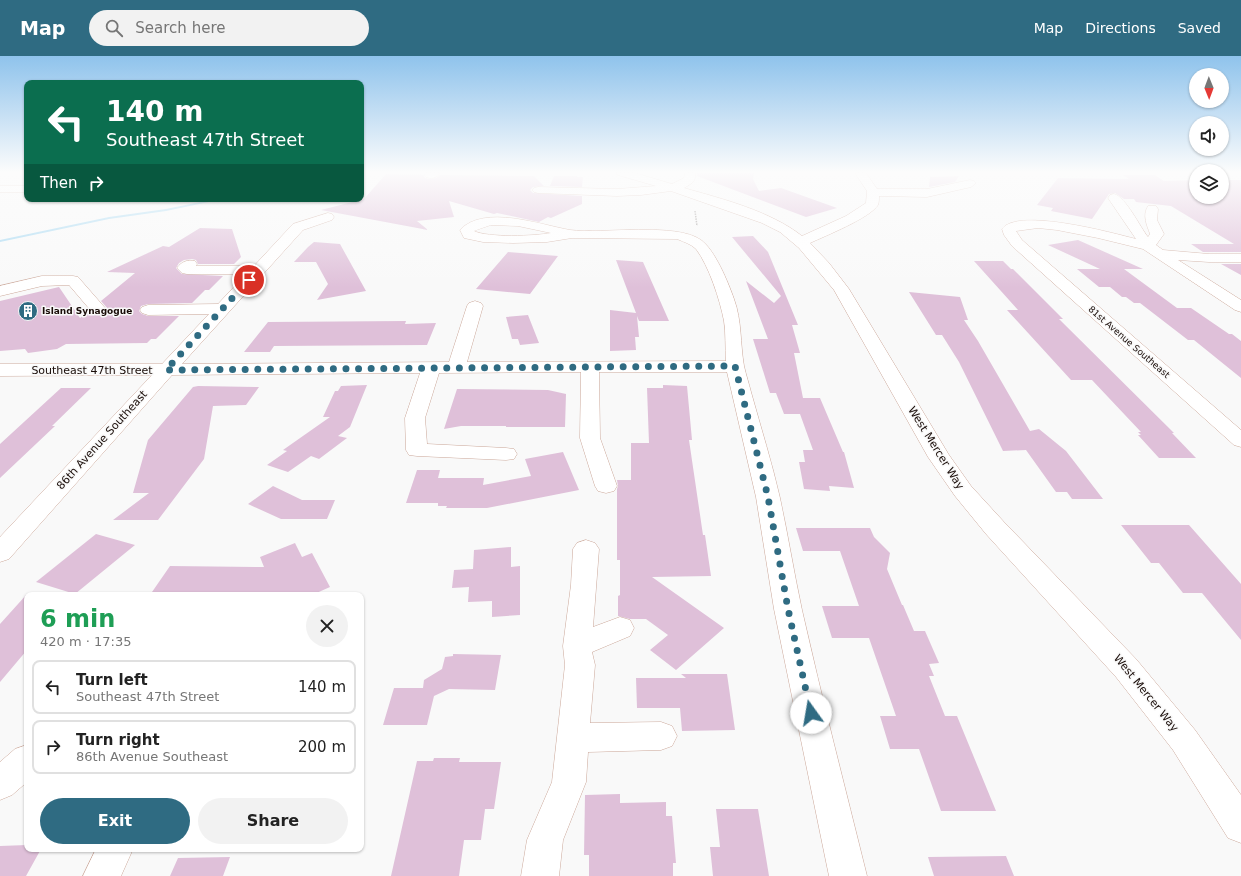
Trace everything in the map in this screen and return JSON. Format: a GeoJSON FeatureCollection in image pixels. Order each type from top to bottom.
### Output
{"type":"FeatureCollection","features":[{"type":"Feature","properties":{"kind":"street","name":"West Mercer Way"},"geometry":{"type":"LineString","coordinates":[[743,211],[789,232],[827,270],[841,289],[939,457],[963,491],[995,528],[1131,674],[1184,740],[1241,825]]}},
{"type":"Feature","properties":{"kind":"street"},"geometry":{"type":"LineString","coordinates":[[800,242],[864,211]]}},
{"type":"Feature","properties":{"kind":"street"},"geometry":{"type":"LineString","coordinates":[[1124,211],[1134,228],[1148,246],[1241,307]]}},
{"type":"Feature","properties":{"kind":"street"},"geometry":{"type":"LineString","coordinates":[[1148,246],[1157,234],[1151,220],[1152,211]]}},
{"type":"Feature","properties":{"kind":"street","name":"86th Avenue Southeast"},"geometry":{"type":"LineString","coordinates":[[0,553],[298,227],[328,217]]}},
{"type":"Feature","properties":{"kind":"street"},"geometry":{"type":"LineString","coordinates":[[572,234],[503,220],[475,225],[468,230],[469,235],[483,238],[540,238],[572,234],[671,234],[692,230],[713,267],[726,298],[732,320],[735,366],[768,497],[788,609],[848,876]]}},
{"type":"Feature","properties":{"kind":"street","name":"81st Avenue Southeast"},"geometry":{"type":"LineString","coordinates":[[1148,246],[1064,227],[1038,224],[1015,226],[1010,229],[1011,235],[1017,243],[1241,441]]}},
{"type":"Feature","properties":{"kind":"street"},"geometry":{"type":"LineString","coordinates":[[1160,254],[1209,258],[1241,258]]}},
{"type":"Feature","properties":{"kind":"street"},"geometry":{"type":"LineString","coordinates":[[190,264],[184,268],[187,270],[258,270]]}},
{"type":"Feature","properties":{"kind":"street"},"geometry":{"type":"LineString","coordinates":[[0,291],[42,281],[73,280],[98,309]]}},
{"type":"Feature","properties":{"kind":"street"},"geometry":{"type":"LineString","coordinates":[[0,284],[25,284]]}},
{"type":"Feature","properties":{"kind":"street"},"geometry":{"type":"LineString","coordinates":[[456,368],[475,306]]}},
{"type":"Feature","properties":{"kind":"street"},"geometry":{"type":"LineString","coordinates":[[148,310],[222,309]]}},
{"type":"Feature","properties":{"kind":"street","name":"Southeast 47th Street"},"geometry":{"type":"LineString","coordinates":[[0,370],[735,366]]}},
{"type":"Feature","properties":{"kind":"street"},"geometry":{"type":"LineString","coordinates":[[590,367],[590,438],[606,486]]}},
{"type":"Feature","properties":{"kind":"street"},"geometry":{"type":"LineString","coordinates":[[432,368],[415,418],[417,450],[506,454]]}},
{"type":"Feature","properties":{"kind":"street"},"geometry":{"type":"LineString","coordinates":[[540,876],[545,840],[569,782],[580,665],[577,646],[584,585],[586,549]]}},
{"type":"Feature","properties":{"kind":"street"},"geometry":{"type":"LineString","coordinates":[[577,646],[620,628]]}},
{"type":"Feature","properties":{"kind":"street"},"geometry":{"type":"LineString","coordinates":[[572,738],[661,736]]}},
{"type":"Feature","properties":{"kind":"street"},"geometry":{"type":"LineString","coordinates":[[0,784],[24,763]]}},
{"type":"Feature","properties":{"kind":"street"},"geometry":{"type":"LineString","coordinates":[[102,876],[114,852]]}},
{"type":"Feature","properties":{"kind":"path"},"geometry":{"type":"LineString","coordinates":[[692,230],[693,211]]}},
{"type":"Feature","properties":{"kind":"building"},"geometry":{"type":"Polygon","coordinates":[[[328,211],[452,211],[454,217],[417,221],[428,230],[328,211]]]}},
{"type":"Feature","properties":{"kind":"building"},"geometry":{"type":"Polygon","coordinates":[[[485,211],[566,211],[551,218],[548,217],[539,222],[497,213],[494,214],[485,211]]]}},
{"type":"Feature","properties":{"kind":"building"},"geometry":{"type":"Polygon","coordinates":[[[791,211],[826,211],[806,217],[791,211]]]}},
{"type":"Feature","properties":{"kind":"building"},"geometry":{"type":"Polygon","coordinates":[[[1052,211],[1097,211],[1092,219],[1052,211]]]}},
{"type":"Feature","properties":{"kind":"building"},"geometry":{"type":"Polygon","coordinates":[[[1180,211],[1241,211],[1241,252],[1203,252],[1191,244],[1234,244],[1180,211]]]}},
{"type":"Feature","properties":{"kind":"building"},"geometry":{"type":"Polygon","coordinates":[[[200,228],[232,229],[241,257],[234,264],[198,264],[196,260],[192,259],[184,260],[179,263],[176,268],[182,274],[223,276],[209,290],[205,290],[192,303],[148,304],[141,306],[139,311],[148,316],[179,316],[156,339],[151,339],[147,343],[66,344],[57,349],[28,353],[25,349],[0,351],[0,301],[59,287],[80,318],[89,311],[98,315],[104,313],[108,309],[101,301],[135,273],[107,272],[163,246],[169,247],[200,228]]]}},
{"type":"Feature","properties":{"kind":"building"},"geometry":{"type":"Polygon","coordinates":[[[753,236],[768,252],[798,325],[792,325],[800,353],[794,353],[803,398],[820,398],[844,452],[854,488],[829,486],[830,491],[804,489],[799,462],[805,462],[803,450],[813,450],[800,414],[784,414],[776,393],[770,393],[753,339],[768,339],[746,281],[774,303],[781,296],[732,237],[753,236]]]}},
{"type":"Feature","properties":{"kind":"building"},"geometry":{"type":"Polygon","coordinates":[[[1078,240],[1143,269],[1100,269],[1048,245],[1078,240]]]}},
{"type":"Feature","properties":{"kind":"building"},"geometry":{"type":"Polygon","coordinates":[[[314,242],[340,244],[366,291],[317,300],[328,284],[316,262],[294,262],[314,242]]]}},
{"type":"Feature","properties":{"kind":"building"},"geometry":{"type":"Polygon","coordinates":[[[508,252],[558,256],[530,294],[476,289],[508,252]]]}},
{"type":"Feature","properties":{"kind":"building"},"geometry":{"type":"Polygon","coordinates":[[[616,260],[643,262],[669,321],[639,321],[637,316],[639,337],[635,337],[636,350],[610,351],[610,310],[636,313],[616,260]]]}},
{"type":"Feature","properties":{"kind":"building"},"geometry":{"type":"Polygon","coordinates":[[[974,261],[1003,261],[1011,269],[1013,269],[1063,319],[1059,319],[1174,433],[1172,433],[1196,458],[1159,458],[1138,435],[1141,435],[1138,432],[1141,432],[1092,380],[1071,380],[1007,310],[1018,310],[974,261]]]}},
{"type":"Feature","properties":{"kind":"building"},"geometry":{"type":"Polygon","coordinates":[[[1221,264],[1241,264],[1241,275],[1221,264]]]}},
{"type":"Feature","properties":{"kind":"building"},"geometry":{"type":"Polygon","coordinates":[[[1077,269],[1124,269],[1177,308],[1191,308],[1229,334],[1232,334],[1241,341],[1241,378],[1194,340],[1188,340],[1140,303],[1134,303],[1126,297],[1122,297],[1110,287],[1099,287],[1077,269]]]}},
{"type":"Feature","properties":{"kind":"building"},"geometry":{"type":"Polygon","coordinates":[[[909,292],[960,297],[968,320],[964,320],[978,341],[1030,431],[1039,429],[1066,451],[1103,499],[1072,499],[1067,492],[1056,492],[1026,450],[1003,451],[959,362],[942,335],[936,335],[909,292]]]}},
{"type":"Feature","properties":{"kind":"building"},"geometry":{"type":"Polygon","coordinates":[[[528,315],[539,343],[520,345],[518,339],[512,339],[506,317],[528,315]]]}},
{"type":"Feature","properties":{"kind":"building"},"geometry":{"type":"Polygon","coordinates":[[[406,321],[405,324],[436,323],[427,345],[274,346],[270,352],[244,352],[268,322],[406,321]]]}},
{"type":"Feature","properties":{"kind":"building"},"geometry":{"type":"Polygon","coordinates":[[[367,385],[350,427],[338,436],[347,438],[319,459],[311,456],[288,472],[267,465],[287,451],[283,450],[330,417],[323,417],[335,391],[338,391],[341,386],[367,385]]]}},
{"type":"Feature","properties":{"kind":"building"},"geometry":{"type":"Polygon","coordinates":[[[663,385],[687,386],[692,440],[689,440],[703,535],[705,535],[711,576],[652,577],[724,628],[676,670],[650,650],[668,635],[646,619],[630,619],[618,616],[618,596],[620,595],[620,560],[617,560],[617,480],[631,480],[631,443],[649,443],[647,388],[663,388],[663,385]]]}},
{"type":"Feature","properties":{"kind":"building"},"geometry":{"type":"Polygon","coordinates":[[[193,387],[259,387],[246,405],[213,406],[204,459],[158,520],[113,520],[149,493],[133,493],[148,440],[193,387]]]}},
{"type":"Feature","properties":{"kind":"building"},"geometry":{"type":"Polygon","coordinates":[[[61,388],[91,388],[52,426],[55,426],[0,478],[0,444],[61,388]]]}},
{"type":"Feature","properties":{"kind":"building"},"geometry":{"type":"Polygon","coordinates":[[[457,389],[548,390],[566,394],[565,427],[461,426],[444,429],[457,389]]]}},
{"type":"Feature","properties":{"kind":"building"},"geometry":{"type":"Polygon","coordinates":[[[563,452],[579,490],[487,508],[446,508],[447,506],[438,506],[438,503],[406,503],[417,470],[440,470],[438,478],[484,478],[483,485],[531,476],[525,459],[563,452]]]}},
{"type":"Feature","properties":{"kind":"building"},"geometry":{"type":"Polygon","coordinates":[[[273,486],[302,500],[335,500],[327,519],[281,519],[248,504],[273,486]]]}},
{"type":"Feature","properties":{"kind":"building"},"geometry":{"type":"Polygon","coordinates":[[[1121,525],[1189,525],[1241,584],[1241,640],[1202,593],[1183,593],[1159,563],[1151,563],[1121,525]]]}},
{"type":"Feature","properties":{"kind":"building"},"geometry":{"type":"Polygon","coordinates":[[[796,528],[870,528],[874,537],[890,553],[887,569],[902,605],[914,631],[925,631],[939,663],[929,664],[934,676],[929,676],[945,716],[957,716],[996,811],[941,811],[919,749],[890,749],[880,716],[896,716],[869,638],[832,638],[822,606],[859,606],[840,551],[803,551],[796,528]]]}},
{"type":"Feature","properties":{"kind":"building"},"geometry":{"type":"Polygon","coordinates":[[[96,534],[135,545],[77,592],[68,592],[36,582],[96,534]]]}},
{"type":"Feature","properties":{"kind":"building"},"geometry":{"type":"Polygon","coordinates":[[[295,543],[302,557],[312,553],[330,587],[319,592],[152,592],[170,566],[264,567],[260,557],[295,543]]]}},
{"type":"Feature","properties":{"kind":"building"},"geometry":{"type":"Polygon","coordinates":[[[511,547],[511,567],[520,566],[520,615],[492,617],[492,601],[468,602],[469,587],[452,588],[454,570],[473,569],[474,550],[511,547]]]}},
{"type":"Feature","properties":{"kind":"building"},"geometry":{"type":"Polygon","coordinates":[[[24,597],[24,654],[0,682],[0,624],[24,597]]]}},
{"type":"Feature","properties":{"kind":"building"},"geometry":{"type":"Polygon","coordinates":[[[453,654],[501,655],[495,690],[449,689],[434,696],[427,725],[383,725],[394,688],[423,688],[424,680],[442,669],[445,657],[453,656],[453,654]]]}},
{"type":"Feature","properties":{"kind":"building"},"geometry":{"type":"Polygon","coordinates":[[[681,674],[727,674],[735,730],[682,731],[680,708],[637,708],[636,678],[686,678],[681,674]]]}},
{"type":"Feature","properties":{"kind":"building"},"geometry":{"type":"Polygon","coordinates":[[[434,758],[460,758],[459,762],[501,762],[494,809],[485,809],[481,840],[464,840],[459,876],[391,876],[417,761],[433,761],[434,758]]]}},
{"type":"Feature","properties":{"kind":"building"},"geometry":{"type":"Polygon","coordinates":[[[620,794],[620,803],[666,802],[666,816],[672,816],[676,863],[673,863],[673,876],[589,876],[589,855],[584,855],[585,795],[620,794]]]}},
{"type":"Feature","properties":{"kind":"building"},"geometry":{"type":"Polygon","coordinates":[[[716,809],[758,809],[769,876],[713,876],[710,847],[720,847],[716,809]]]}},
{"type":"Feature","properties":{"kind":"building"},"geometry":{"type":"Polygon","coordinates":[[[24,845],[24,852],[39,852],[26,876],[0,876],[0,846],[24,845]]]}},
{"type":"Feature","properties":{"kind":"building"},"geometry":{"type":"Polygon","coordinates":[[[1006,856],[1014,876],[934,876],[928,857],[1006,856]]]}},
{"type":"Feature","properties":{"kind":"building"},"geometry":{"type":"Polygon","coordinates":[[[230,857],[223,876],[170,876],[178,858],[230,857]]]}},
{"type":"Feature","properties":{"kind":"waterway"},"geometry":{"type":"LineString","coordinates":[[0,241],[109,218],[157,211]]}},
{"type":"Feature","properties":{"kind":"place","name":"Island Synagogue"},"geometry":{"type":"Point","coordinates":[28,311]}},
{"type":"Feature","properties":{"kind":"route"},"geometry":{"type":"LineString","coordinates":[[249,280],[166,370],[735,366],[768,497],[788,609],[811,713]]}}]}
